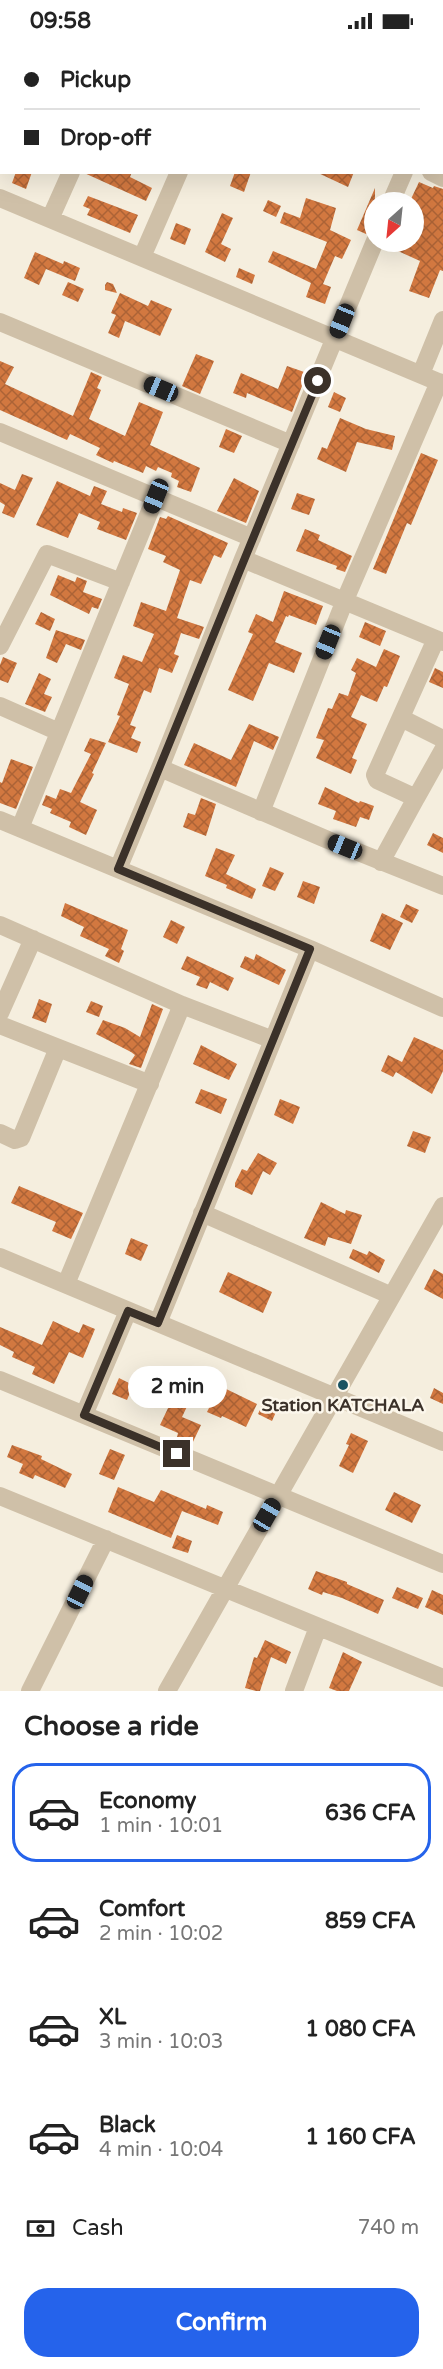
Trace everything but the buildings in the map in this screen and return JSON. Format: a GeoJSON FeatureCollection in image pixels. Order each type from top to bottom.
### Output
{"type":"FeatureCollection","features":[{"type":"Feature","properties":{"kind":"street"},"geometry":{"type":"LineString","coordinates":[[50,219],[69,174]]}},
{"type":"Feature","properties":{"kind":"street"},"geometry":{"type":"LineString","coordinates":[[142,257],[178,174]]}},
{"type":"Feature","properties":{"kind":"street"},"geometry":{"type":"LineString","coordinates":[[395,192],[403,174]]}},
{"type":"Feature","properties":{"kind":"street"},"geometry":{"type":"LineString","coordinates":[[0,198],[441,383],[345,600],[261,812]]}},
{"type":"Feature","properties":{"kind":"street"},"geometry":{"type":"LineString","coordinates":[[118,869],[243,559],[371,252]]}},
{"type":"Feature","properties":{"kind":"street"},"geometry":{"type":"LineString","coordinates":[[421,374],[443,320]]}},
{"type":"Feature","properties":{"kind":"street"},"geometry":{"type":"LineString","coordinates":[[0,322],[291,444]]}},
{"type":"Feature","properties":{"kind":"street"},"geometry":{"type":"LineString","coordinates":[[0,432],[252,538]]}},
{"type":"Feature","properties":{"kind":"street"},"geometry":{"type":"LineString","coordinates":[[20,828],[156,496]]}},
{"type":"Feature","properties":{"kind":"street"},"geometry":{"type":"LineString","coordinates":[[0,646],[7,613],[47,554],[121,582]]}},
{"type":"Feature","properties":{"kind":"street"},"geometry":{"type":"LineString","coordinates":[[243,559],[440,641],[401,718],[375,778],[417,798]]}},
{"type":"Feature","properties":{"kind":"street"},"geometry":{"type":"LineString","coordinates":[[0,706],[59,732]]}},
{"type":"Feature","properties":{"kind":"street"},"geometry":{"type":"LineString","coordinates":[[401,718],[443,739]]}},
{"type":"Feature","properties":{"kind":"street"},"geometry":{"type":"LineString","coordinates":[[381,862],[443,750]]}},
{"type":"Feature","properties":{"kind":"street"},"geometry":{"type":"LineString","coordinates":[[160,768],[443,886]]}},
{"type":"Feature","properties":{"kind":"street"},"geometry":{"type":"LineString","coordinates":[[0,820],[310,949],[443,1008]]}},
{"type":"Feature","properties":{"kind":"street"},"geometry":{"type":"LineString","coordinates":[[0,925],[182,1005],[273,1040]]}},
{"type":"Feature","properties":{"kind":"street"},"geometry":{"type":"LineString","coordinates":[[0,1013],[33,939]]}},
{"type":"Feature","properties":{"kind":"street"},"geometry":{"type":"LineString","coordinates":[[158,1323],[310,949]]}},
{"type":"Feature","properties":{"kind":"street"},"geometry":{"type":"LineString","coordinates":[[66,1284],[182,1005]]}},
{"type":"Feature","properties":{"kind":"street"},"geometry":{"type":"LineString","coordinates":[[0,1025],[150,1084]]}},
{"type":"Feature","properties":{"kind":"street"},"geometry":{"type":"LineString","coordinates":[[0,1133],[15,1140],[21,1138],[58,1048]]}},
{"type":"Feature","properties":{"kind":"street"},"geometry":{"type":"LineString","coordinates":[[167,1691],[443,1206]]}},
{"type":"Feature","properties":{"kind":"street"},"geometry":{"type":"LineString","coordinates":[[202,1213],[392,1296]]}},
{"type":"Feature","properties":{"kind":"street"},"geometry":{"type":"LineString","coordinates":[[0,1257],[443,1442]]}},
{"type":"Feature","properties":{"kind":"street"},"geometry":{"type":"LineString","coordinates":[[84,1415],[128,1311]]}},
{"type":"Feature","properties":{"kind":"street"},"geometry":{"type":"LineString","coordinates":[[0,1380],[443,1564]]}},
{"type":"Feature","properties":{"kind":"street"},"geometry":{"type":"LineString","coordinates":[[0,1496],[318,1627],[441,1673]]}},
{"type":"Feature","properties":{"kind":"street"},"geometry":{"type":"LineString","coordinates":[[30,1691],[106,1539]]}},
{"type":"Feature","properties":{"kind":"street"},"geometry":{"type":"LineString","coordinates":[[294,1691],[318,1627]]}},
{"type":"Feature","properties":{"kind":"place","name":"Station KATCHALA"},"geometry":{"type":"Point","coordinates":[343,1385]}},
{"type":"Feature","properties":{"kind":"route"},"geometry":{"type":"LineString","coordinates":[[177,1454],[84,1415],[128,1311],[158,1323],[310,949],[118,869],[243,559],[318,381]]}}]}
